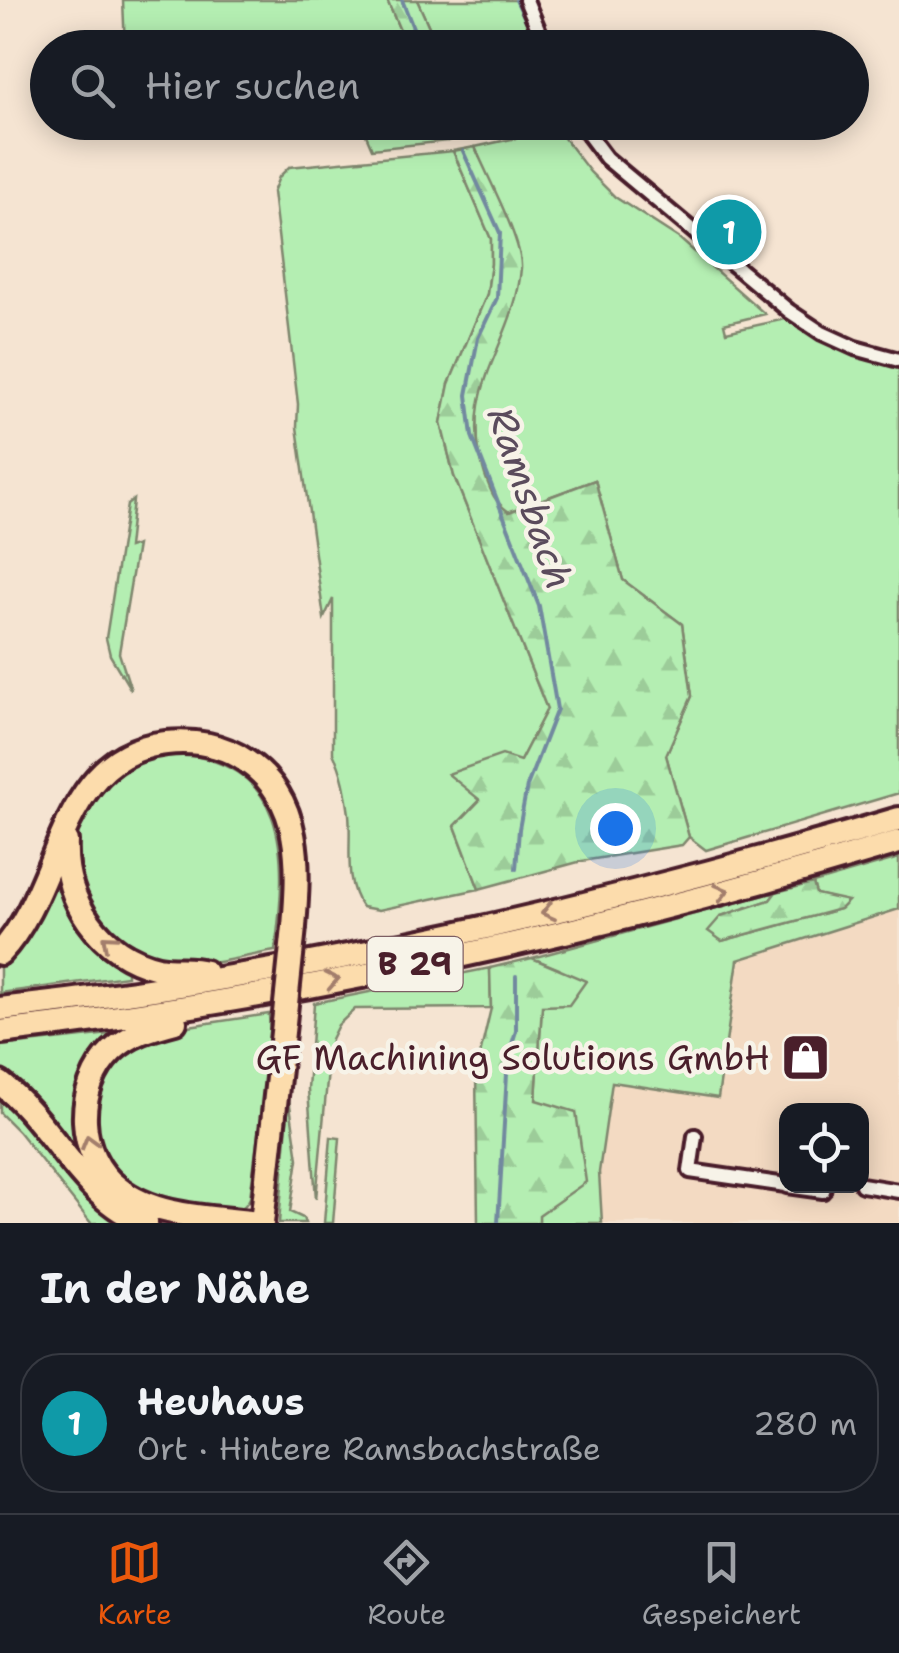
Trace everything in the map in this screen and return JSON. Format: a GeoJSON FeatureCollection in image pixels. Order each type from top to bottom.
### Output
{"type":"FeatureCollection","features":[{"type":"Feature","properties":{"kind":"highway"},"geometry":{"type":"LineString","coordinates":[[0,953],[32,908],[80,797],[98,774],[134,751],[161,743],[190,742],[235,754],[271,783],[286,809],[296,850],[294,927],[260,1223],[169,1211],[134,1199],[102,1172],[87,1140],[88,1093],[101,1064],[128,1039],[180,1021],[202,1005]]}},
{"type":"Feature","properties":{"kind":"highway","name":"B 29"},"geometry":{"type":"LineString","coordinates":[[0,1010],[226,978],[458,934],[643,889],[899,819]]}},
{"type":"Feature","properties":{"kind":"highway"},"geometry":{"type":"LineString","coordinates":[[68,823],[65,854],[70,885],[82,913],[102,938],[141,963],[172,970],[198,970],[226,978]]}},
{"type":"Feature","properties":{"kind":"highway","name":"B 29"},"geometry":{"type":"LineString","coordinates":[[0,1032],[202,1005],[405,966],[628,917],[899,842]]}},
{"type":"Feature","properties":{"kind":"highway"},"geometry":{"type":"LineString","coordinates":[[0,1083],[33,1112],[100,1196],[129,1217],[146,1223]]}},
{"type":"Feature","properties":{"kind":"street"},"geometry":{"type":"LineString","coordinates":[[526,0],[538,30]]}},
{"type":"Feature","properties":{"kind":"street"},"geometry":{"type":"LineString","coordinates":[[592,140],[606,158],[789,311],[822,333],[855,348],[899,360]]}},
{"type":"Feature","properties":{"kind":"street"},"geometry":{"type":"LineString","coordinates":[[695,1136],[690,1171],[779,1185]]}},
{"type":"Feature","properties":{"kind":"street"},"geometry":{"type":"LineString","coordinates":[[869,1186],[899,1190]]}},
{"type":"Feature","properties":{"kind":"shaded area"},"geometry":{"type":"Polygon","coordinates":[[[899,909],[899,1223],[602,1223],[599,1172],[612,1082],[718,1097],[738,960],[899,909]]]}},
{"type":"Feature","properties":{"kind":"green space"},"geometry":{"type":"Polygon","coordinates":[[[123,0],[387,0],[400,30],[124,30],[123,0]]]}},
{"type":"Feature","properties":{"kind":"green space"},"geometry":{"type":"Polygon","coordinates":[[[387,0],[417,0],[430,30],[400,30],[387,0]]]}},
{"type":"Feature","properties":{"kind":"green space"},"geometry":{"type":"Polygon","coordinates":[[[417,0],[519,0],[532,30],[430,30],[417,0]]]}},
{"type":"Feature","properties":{"kind":"green space"},"geometry":{"type":"Polygon","coordinates":[[[368,140],[448,141],[372,149],[368,140]]]}},
{"type":"Feature","properties":{"kind":"green space"},"geometry":{"type":"Polygon","coordinates":[[[507,140],[565,140],[615,197],[680,239],[765,314],[724,324],[726,332],[790,318],[850,351],[899,366],[899,793],[706,850],[689,837],[666,755],[692,696],[682,624],[623,580],[595,480],[508,512],[494,501],[478,452],[477,407],[488,366],[513,306],[491,188],[475,147],[507,140]]]}},
{"type":"Feature","properties":{"kind":"green space"},"geometry":{"type":"Polygon","coordinates":[[[475,147],[510,225],[521,268],[517,296],[482,391],[478,417],[478,444],[489,486],[509,512],[595,480],[623,580],[682,624],[692,696],[666,755],[689,837],[682,845],[582,861],[479,889],[455,826],[480,800],[448,774],[502,755],[520,761],[547,709],[454,476],[441,423],[449,384],[487,294],[491,264],[491,239],[453,151],[475,147]]]}},
{"type":"Feature","properties":{"kind":"green space"},"geometry":{"type":"Polygon","coordinates":[[[453,151],[491,239],[491,264],[487,294],[449,384],[441,423],[454,476],[547,709],[520,761],[449,774],[481,800],[455,826],[479,889],[379,910],[362,907],[350,874],[349,814],[342,775],[333,753],[333,599],[324,618],[297,427],[298,404],[273,192],[279,177],[289,167],[453,151]]]}},
{"type":"Feature","properties":{"kind":"green space"},"geometry":{"type":"Polygon","coordinates":[[[133,500],[128,548],[137,545],[119,653],[131,690],[110,655],[106,638],[127,505],[133,500]]]}},
{"type":"Feature","properties":{"kind":"green space"},"geometry":{"type":"Polygon","coordinates":[[[166,753],[207,759],[238,772],[259,792],[272,818],[279,847],[281,880],[275,951],[183,964],[140,951],[107,927],[86,896],[77,860],[80,825],[96,793],[124,767],[166,753]]]}},
{"type":"Feature","properties":{"kind":"green space"},"geometry":{"type":"Polygon","coordinates":[[[899,858],[899,909],[738,960],[718,1098],[612,1082],[599,1172],[602,1223],[539,1223],[536,1100],[542,1006],[559,969],[532,958],[776,892],[770,900],[721,916],[722,941],[840,909],[847,902],[816,894],[813,883],[899,858]]]}},
{"type":"Feature","properties":{"kind":"green space"},"geometry":{"type":"Polygon","coordinates":[[[57,868],[127,968],[127,976],[0,993],[0,965],[13,952],[57,868]]]}},
{"type":"Feature","properties":{"kind":"green space"},"geometry":{"type":"Polygon","coordinates":[[[813,883],[816,894],[848,901],[840,909],[722,941],[708,931],[721,916],[770,900],[776,892],[813,883]]]}},
{"type":"Feature","properties":{"kind":"green space"},"geometry":{"type":"Polygon","coordinates":[[[532,958],[586,981],[569,1005],[542,1006],[536,1100],[576,1112],[586,1182],[539,1215],[539,1223],[478,1223],[476,1072],[491,1008],[490,968],[532,958]]]}},
{"type":"Feature","properties":{"kind":"green space"},"geometry":{"type":"Polygon","coordinates":[[[490,968],[491,1008],[355,1009],[338,1025],[331,1039],[316,1199],[308,1089],[314,1003],[490,968]]]}},
{"type":"Feature","properties":{"kind":"green space"},"geometry":{"type":"Polygon","coordinates":[[[269,1014],[270,1038],[250,1198],[244,1206],[231,1212],[147,1197],[108,1169],[90,1111],[96,1088],[126,1048],[169,1029],[269,1014]]]}},
{"type":"Feature","properties":{"kind":"green space"},"geometry":{"type":"Polygon","coordinates":[[[119,1033],[80,1086],[76,1113],[80,1152],[189,1223],[166,1223],[121,1207],[0,1075],[0,1046],[119,1033]]]}},
{"type":"Feature","properties":{"kind":"green space"},"geometry":{"type":"Polygon","coordinates":[[[0,1095],[88,1198],[122,1223],[91,1223],[0,1113],[0,1095]]]}},
{"type":"Feature","properties":{"kind":"green space"},"geometry":{"type":"Polygon","coordinates":[[[289,1098],[298,1159],[290,1212],[305,1223],[279,1223],[289,1098]]]}},
{"type":"Feature","properties":{"kind":"green space"},"geometry":{"type":"Polygon","coordinates":[[[331,1137],[340,1138],[333,1223],[324,1223],[331,1137]]]}},
{"type":"Feature","properties":{"kind":"waterway","name":"Ramsbach"},"geometry":{"type":"LineString","coordinates":[[402,0],[414,30]]}},
{"type":"Feature","properties":{"kind":"waterway"},"geometry":{"type":"LineString","coordinates":[[516,0],[530,30]]}},
{"type":"Feature","properties":{"kind":"waterway","name":"Ramsbach"},"geometry":{"type":"LineString","coordinates":[[463,151],[500,233],[497,298],[478,338],[467,395],[472,436],[539,606],[557,709],[527,786],[516,869]]}},
{"type":"Feature","properties":{"kind":"waterway","name":"Ramsbach"},"geometry":{"type":"LineString","coordinates":[[498,1223],[508,1057],[516,1031],[516,976]]}},
{"type":"Feature","properties":{"kind":"place","name":"Heuhaus"},"geometry":{"type":"Point","coordinates":[729,232]}},
{"type":"Feature","properties":{"kind":"place","name":"GF Machining Solutions GmbH"},"geometry":{"type":"Point","coordinates":[805,1058]}}]}
